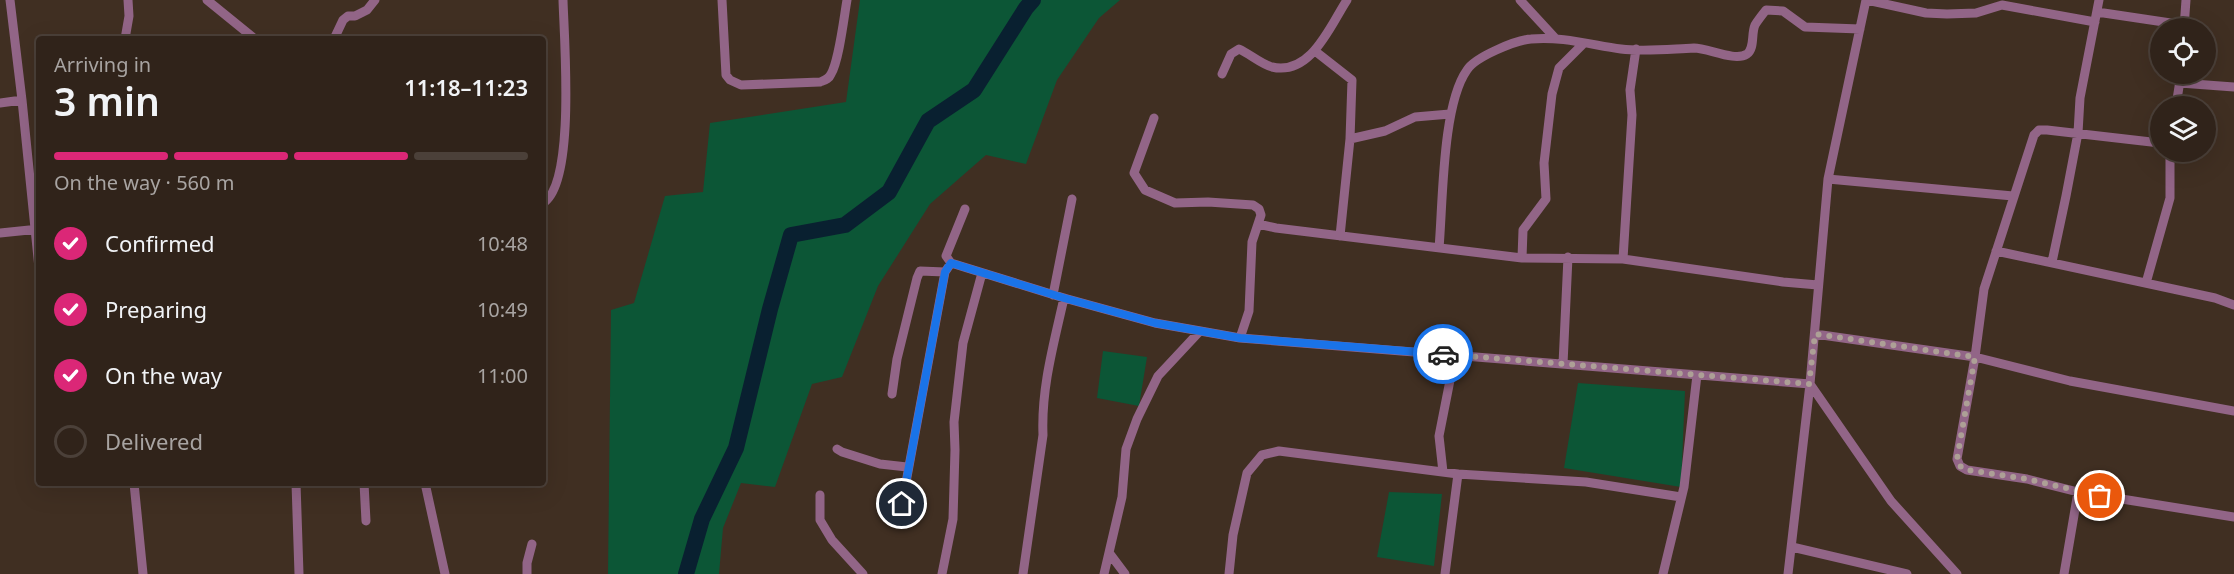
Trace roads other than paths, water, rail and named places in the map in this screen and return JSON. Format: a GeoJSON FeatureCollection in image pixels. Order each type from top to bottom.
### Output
{"type":"FeatureCollection","features":[{"type":"Feature","properties":{"kind":"street"},"geometry":{"type":"LineString","coordinates":[[10,0],[36,220]]}},
{"type":"Feature","properties":{"kind":"street"},"geometry":{"type":"LineString","coordinates":[[126,36],[129,16],[128,0]]}},
{"type":"Feature","properties":{"kind":"street"},"geometry":{"type":"LineString","coordinates":[[207,0],[251,36]]}},
{"type":"Feature","properties":{"kind":"street"},"geometry":{"type":"LineString","coordinates":[[336,36],[348,16],[356,16],[367,10],[375,0]]}},
{"type":"Feature","properties":{"kind":"street"},"geometry":{"type":"LineString","coordinates":[[546,201],[555,187],[566,138],[563,0]]}},
{"type":"Feature","properties":{"kind":"street"},"geometry":{"type":"LineString","coordinates":[[722,0],[726,75],[730,80],[741,85],[827,80],[832,74],[847,0]]}},
{"type":"Feature","properties":{"kind":"street"},"geometry":{"type":"LineString","coordinates":[[1222,74],[1231,54],[1239,49],[1268,66],[1281,69],[1297,64],[1315,51],[1347,0]]}},
{"type":"Feature","properties":{"kind":"street"},"geometry":{"type":"LineString","coordinates":[[1520,0],[1556,39]]}},
{"type":"Feature","properties":{"kind":"street"},"geometry":{"type":"LineString","coordinates":[[1788,574],[1815,334],[1828,178],[1867,0],[1926,13],[1976,13],[2002,5],[2150,23]]}},
{"type":"Feature","properties":{"kind":"street"},"geometry":{"type":"LineString","coordinates":[[2052,262],[2078,133],[2080,98],[2099,0]]}},
{"type":"Feature","properties":{"kind":"street"},"geometry":{"type":"LineString","coordinates":[[2185,18],[2186,0]]}},
{"type":"Feature","properties":{"kind":"street"},"geometry":{"type":"LineString","coordinates":[[1439,248],[1450,114],[1468,67],[1506,45],[1530,39],[1556,39],[1624,50],[1699,48],[1739,57],[1747,54],[1752,47],[1752,36],[1756,23],[1766,10],[1783,11],[1805,27],[1860,29]]}},
{"type":"Feature","properties":{"kind":"street"},"geometry":{"type":"LineString","coordinates":[[1530,39],[1541,21]]}},
{"type":"Feature","properties":{"kind":"street"},"geometry":{"type":"LineString","coordinates":[[1522,258],[1523,230],[1546,200],[1544,163],[1552,94],[1558,68],[1584,43]]}},
{"type":"Feature","properties":{"kind":"street"},"geometry":{"type":"LineString","coordinates":[[1623,259],[1632,115],[1630,90],[1636,50]]}},
{"type":"Feature","properties":{"kind":"street"},"geometry":{"type":"LineString","coordinates":[[1315,51],[1352,80],[1350,139],[1340,236]]}},
{"type":"Feature","properties":{"kind":"street"},"geometry":{"type":"LineString","coordinates":[[2216,84],[2234,87]]}},
{"type":"Feature","properties":{"kind":"street"},"geometry":{"type":"LineString","coordinates":[[0,103],[22,100]]}},
{"type":"Feature","properties":{"kind":"street"},"geometry":{"type":"LineString","coordinates":[[1350,139],[1385,131],[1414,117],[1450,114]]}},
{"type":"Feature","properties":{"kind":"street"},"geometry":{"type":"LineString","coordinates":[[1155,118],[1134,173],[1145,190],[1175,203],[1253,205],[1259,209],[1261,215],[1252,242],[1249,311],[1240,338]]}},
{"type":"Feature","properties":{"kind":"street"},"geometry":{"type":"LineString","coordinates":[[2150,142],[2039,130],[2034,135],[1984,289],[1957,459],[1960,466],[1967,470],[2027,479],[2078,492],[2234,518]]}},
{"type":"Feature","properties":{"kind":"street"},"geometry":{"type":"LineString","coordinates":[[2146,283],[2170,198],[2170,162]]}},
{"type":"Feature","properties":{"kind":"street"},"geometry":{"type":"LineString","coordinates":[[1828,178],[2013,196]]}},
{"type":"Feature","properties":{"kind":"street"},"geometry":{"type":"LineString","coordinates":[[1053,295],[1072,199]]}},
{"type":"Feature","properties":{"kind":"street"},"geometry":{"type":"LineString","coordinates":[[965,209],[946,256],[951,263],[1053,295],[1155,323],[1240,338],[1809,384]]}},
{"type":"Feature","properties":{"kind":"street"},"geometry":{"type":"LineString","coordinates":[[1258,224],[1522,258],[1623,259],[1818,285]]}},
{"type":"Feature","properties":{"kind":"street"},"geometry":{"type":"LineString","coordinates":[[0,233],[36,229]]}},
{"type":"Feature","properties":{"kind":"street"},"geometry":{"type":"LineString","coordinates":[[1996,251],[2215,298],[2234,305]]}},
{"type":"Feature","properties":{"kind":"street"},"geometry":{"type":"LineString","coordinates":[[1563,364],[1568,257]]}},
{"type":"Feature","properties":{"kind":"street"},"geometry":{"type":"LineString","coordinates":[[902,504],[907,467],[945,272],[951,263]]}},
{"type":"Feature","properties":{"kind":"street"},"geometry":{"type":"LineString","coordinates":[[892,394],[897,359],[920,271],[945,272]]}},
{"type":"Feature","properties":{"kind":"street"},"geometry":{"type":"LineString","coordinates":[[942,574],[952,519],[956,450],[954,422],[963,343],[982,273]]}},
{"type":"Feature","properties":{"kind":"street"},"geometry":{"type":"LineString","coordinates":[[1023,574],[1050,359],[1064,298]]}},
{"type":"Feature","properties":{"kind":"street"},"geometry":{"type":"LineString","coordinates":[[1104,574],[1122,496],[1126,449],[1137,419],[1158,376],[1200,331]]}},
{"type":"Feature","properties":{"kind":"street"},"geometry":{"type":"LineString","coordinates":[[1815,334],[1975,357],[2070,381],[2234,411]]}},
{"type":"Feature","properties":{"kind":"street"},"geometry":{"type":"LineString","coordinates":[[1443,472],[1439,436],[1455,355]]}},
{"type":"Feature","properties":{"kind":"street"},"geometry":{"type":"LineString","coordinates":[[1663,574],[1681,497],[1697,375]]}},
{"type":"Feature","properties":{"kind":"street"},"geometry":{"type":"LineString","coordinates":[[1809,384],[1891,501],[1957,574]]}},
{"type":"Feature","properties":{"kind":"street"},"geometry":{"type":"LineString","coordinates":[[837,448],[842,453],[880,464],[907,467]]}},
{"type":"Feature","properties":{"kind":"street"},"geometry":{"type":"LineString","coordinates":[[1229,574],[1233,535],[1247,473],[1262,455],[1279,451],[1458,474],[1586,482],[1681,497]]}},
{"type":"Feature","properties":{"kind":"street"},"geometry":{"type":"LineString","coordinates":[[1446,574],[1458,474]]}},
{"type":"Feature","properties":{"kind":"street"},"geometry":{"type":"LineString","coordinates":[[134,486],[143,574]]}},
{"type":"Feature","properties":{"kind":"street"},"geometry":{"type":"LineString","coordinates":[[296,486],[300,574]]}},
{"type":"Feature","properties":{"kind":"street"},"geometry":{"type":"LineString","coordinates":[[364,486],[366,521]]}},
{"type":"Feature","properties":{"kind":"street"},"geometry":{"type":"LineString","coordinates":[[426,486],[445,574]]}},
{"type":"Feature","properties":{"kind":"street"},"geometry":{"type":"LineString","coordinates":[[2064,574],[2078,492]]}},
{"type":"Feature","properties":{"kind":"street"},"geometry":{"type":"LineString","coordinates":[[820,495],[820,520],[832,540],[863,574]]}},
{"type":"Feature","properties":{"kind":"street"},"geometry":{"type":"LineString","coordinates":[[527,574],[527,563],[532,544]]}},
{"type":"Feature","properties":{"kind":"street"},"geometry":{"type":"LineString","coordinates":[[1792,547],[1907,574]]}},
{"type":"Feature","properties":{"kind":"street"},"geometry":{"type":"LineString","coordinates":[[1110,554],[1125,574]]}},
{"type":"Feature","properties":{"kind":"waterway"},"geometry":{"type":"LineString","coordinates":[[686,574],[702,519],[736,448],[770,309],[791,235],[845,225],[889,192],[928,121],[974,90],[1033,0]]}}]}
